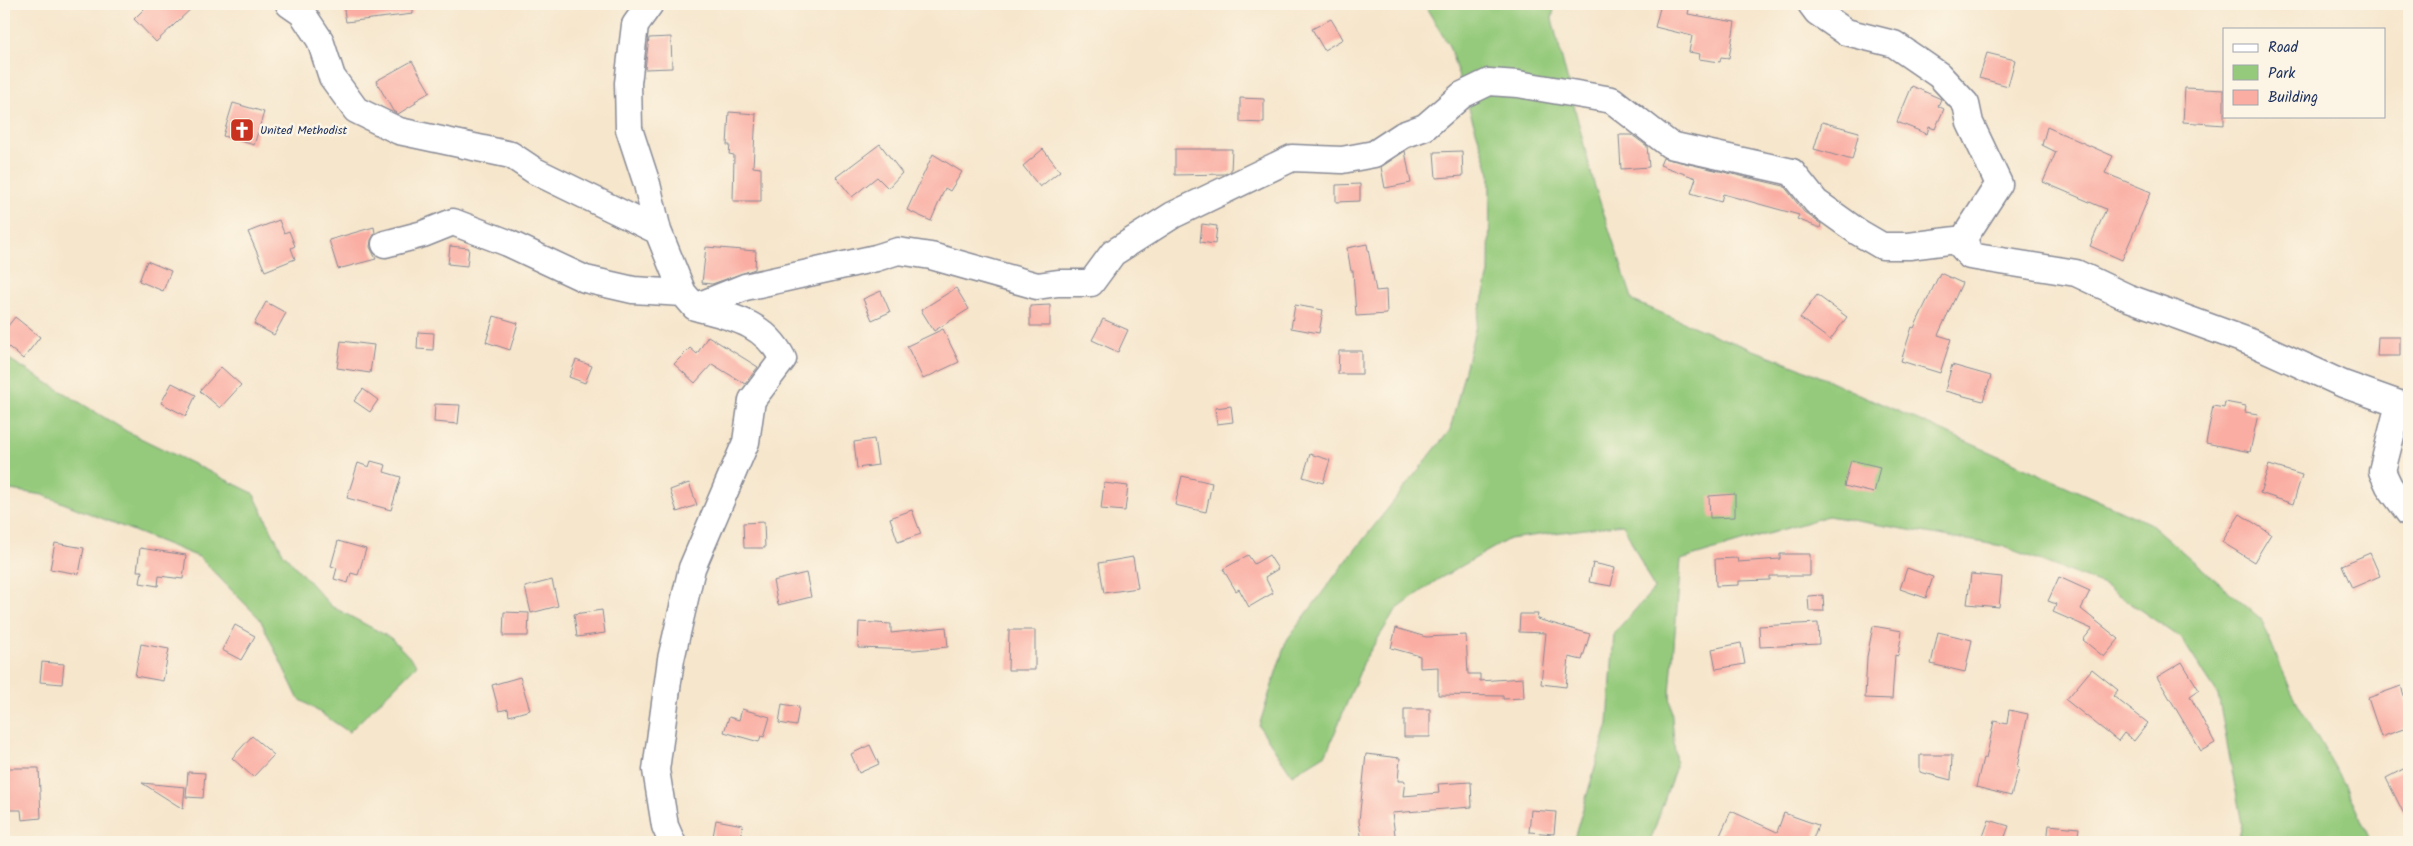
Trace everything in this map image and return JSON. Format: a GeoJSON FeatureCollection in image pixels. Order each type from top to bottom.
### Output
{"type":"FeatureCollection","features":[{"type":"Feature","properties":{"kind":"street"},"geometry":{"type":"LineString","coordinates":[[289,4],[302,13],[320,40],[332,77],[356,110],[399,131],[511,155],[535,171],[658,231]]}},
{"type":"Feature","properties":{"kind":"street"},"geometry":{"type":"LineString","coordinates":[[650,4],[635,25],[628,83],[629,129],[647,184],[658,231],[689,300]]}},
{"type":"Feature","properties":{"kind":"street"},"geometry":{"type":"LineString","coordinates":[[1811,4],[1817,12],[1846,32],[1894,44],[1939,75],[1966,104],[1970,123],[1999,184],[1964,238],[1970,256]]}},
{"type":"Feature","properties":{"kind":"street"},"geometry":{"type":"LineString","coordinates":[[689,300],[898,252],[931,256],[1037,286],[1058,283],[1091,283],[1113,253],[1173,216],[1292,158],[1342,160],[1374,154],[1403,135],[1425,127],[1462,96],[1489,82],[1518,84],[1612,100],[1670,145],[1792,172],[1816,202],[1882,246],[1909,246],[1956,240],[1970,256],[2076,273],[2129,298],[2253,343],[2343,384],[2404,404],[2382,471],[2388,486],[2409,512]]}},
{"type":"Feature","properties":{"kind":"street"},"geometry":{"type":"LineString","coordinates":[[385,244],[423,234],[453,222],[508,243],[585,279],[689,300],[744,320],[775,342],[783,359],[752,400],[746,442],[692,568],[675,641],[656,770],[665,826],[672,842]]}},
{"type":"Feature","properties":{"kind":"green space"},"geometry":{"type":"Polygon","coordinates":[[[1424,4],[1555,4],[1552,19],[1594,184],[1633,301],[1719,337],[1799,367],[2149,523],[2261,619],[2292,693],[2345,785],[2371,842],[2238,842],[2242,824],[2218,695],[2181,638],[2104,585],[2002,546],[1828,516],[1681,560],[1670,693],[1676,766],[1650,842],[1573,842],[1608,724],[1614,633],[1654,589],[1623,524],[1509,539],[1437,580],[1396,610],[1365,659],[1326,754],[1292,775],[1259,726],[1286,641],[1340,569],[1450,430],[1489,273],[1490,174],[1449,46],[1424,4]]]}},
{"type":"Feature","properties":{"kind":"green space"},"geometry":{"type":"Polygon","coordinates":[[[4,356],[128,432],[253,493],[283,553],[331,606],[391,638],[417,665],[349,732],[298,698],[260,619],[199,557],[43,495],[4,489],[4,356]]]}},
{"type":"Feature","properties":{"kind":"building"},"geometry":{"type":"Polygon","coordinates":[[[149,4],[196,4],[156,42],[134,19],[149,4]]]}},
{"type":"Feature","properties":{"kind":"building"},"geometry":{"type":"Polygon","coordinates":[[[343,4],[413,4],[413,14],[346,22],[343,4]]]}},
{"type":"Feature","properties":{"kind":"building"},"geometry":{"type":"Polygon","coordinates":[[[1661,4],[1690,4],[1688,14],[1735,22],[1729,58],[1721,57],[1720,62],[1699,59],[1700,54],[1689,52],[1692,36],[1655,27],[1661,4]]]}},
{"type":"Feature","properties":{"kind":"building"},"geometry":{"type":"Polygon","coordinates":[[[1331,19],[1343,39],[1324,50],[1312,29],[1331,19]]]}},
{"type":"Feature","properties":{"kind":"building"},"geometry":{"type":"Polygon","coordinates":[[[671,37],[672,68],[645,69],[649,38],[671,37]]]}},
{"type":"Feature","properties":{"kind":"building"},"geometry":{"type":"Polygon","coordinates":[[[1987,53],[2015,60],[2008,86],[1979,78],[1987,53]]]}},
{"type":"Feature","properties":{"kind":"building"},"geometry":{"type":"Polygon","coordinates":[[[412,61],[430,92],[398,114],[393,111],[376,81],[412,61]]]}},
{"type":"Feature","properties":{"kind":"building"},"geometry":{"type":"Polygon","coordinates":[[[1912,86],[1941,99],[1938,106],[1944,109],[1935,129],[1929,127],[1927,134],[1897,122],[1912,86]]]}},
{"type":"Feature","properties":{"kind":"building"},"geometry":{"type":"Polygon","coordinates":[[[2185,88],[2223,90],[2224,125],[2183,122],[2185,88]]]}},
{"type":"Feature","properties":{"kind":"building"},"geometry":{"type":"Polygon","coordinates":[[[1240,98],[1264,99],[1264,123],[1240,122],[1240,98]]]}},
{"type":"Feature","properties":{"kind":"building","name":"United Methodist"},"geometry":{"type":"Polygon","coordinates":[[[233,103],[264,112],[254,145],[223,136],[233,103]]]}},
{"type":"Feature","properties":{"kind":"building"},"geometry":{"type":"Polygon","coordinates":[[[729,112],[756,114],[753,167],[761,168],[761,201],[733,201],[734,155],[729,154],[730,145],[727,145],[729,112]]]}},
{"type":"Feature","properties":{"kind":"building"},"geometry":{"type":"Polygon","coordinates":[[[1822,122],[1859,132],[1852,160],[1814,149],[1822,122]]]}},
{"type":"Feature","properties":{"kind":"building"},"geometry":{"type":"Polygon","coordinates":[[[2047,127],[2113,156],[2105,173],[2151,192],[2122,260],[2090,246],[2106,209],[2043,182],[2056,152],[2042,145],[2047,127]]]}},
{"type":"Feature","properties":{"kind":"building"},"geometry":{"type":"Polygon","coordinates":[[[1619,135],[1632,135],[1647,146],[1649,167],[1621,169],[1619,135]]]}},
{"type":"Feature","properties":{"kind":"building"},"geometry":{"type":"Polygon","coordinates":[[[880,144],[902,173],[888,188],[877,177],[852,197],[836,177],[880,144]]]}},
{"type":"Feature","properties":{"kind":"building"},"geometry":{"type":"Polygon","coordinates":[[[1043,149],[1060,171],[1040,187],[1023,166],[1043,149]]]}},
{"type":"Feature","properties":{"kind":"building"},"geometry":{"type":"Polygon","coordinates":[[[1175,149],[1232,149],[1231,171],[1225,174],[1175,175],[1175,149]]]}},
{"type":"Feature","properties":{"kind":"building"},"geometry":{"type":"Polygon","coordinates":[[[1405,151],[1411,183],[1385,188],[1381,167],[1405,151]]]}},
{"type":"Feature","properties":{"kind":"building"},"geometry":{"type":"Polygon","coordinates":[[[1462,151],[1463,176],[1436,178],[1434,152],[1462,151]]]}},
{"type":"Feature","properties":{"kind":"building"},"geometry":{"type":"Polygon","coordinates":[[[933,154],[962,172],[950,191],[945,188],[931,221],[907,210],[933,154]]]}},
{"type":"Feature","properties":{"kind":"building"},"geometry":{"type":"Polygon","coordinates":[[[1663,158],[1784,186],[1804,212],[1821,224],[1820,228],[1797,219],[1799,215],[1723,194],[1721,202],[1691,193],[1696,178],[1660,165],[1663,158]]]}},
{"type":"Feature","properties":{"kind":"building"},"geometry":{"type":"Polygon","coordinates":[[[1360,184],[1360,201],[1336,202],[1336,185],[1360,184]]]}},
{"type":"Feature","properties":{"kind":"building"},"geometry":{"type":"Polygon","coordinates":[[[279,220],[284,233],[289,231],[295,246],[291,248],[295,259],[265,271],[248,232],[279,220]]]}},
{"type":"Feature","properties":{"kind":"building"},"geometry":{"type":"Polygon","coordinates":[[[1202,224],[1217,226],[1215,244],[1200,242],[1202,224]]]}},
{"type":"Feature","properties":{"kind":"building"},"geometry":{"type":"Polygon","coordinates":[[[374,227],[375,233],[370,247],[376,259],[338,269],[329,240],[374,227]]]}},
{"type":"Feature","properties":{"kind":"building"},"geometry":{"type":"Polygon","coordinates":[[[1367,244],[1376,291],[1386,290],[1387,314],[1356,316],[1353,271],[1351,271],[1347,248],[1367,244]]]}},
{"type":"Feature","properties":{"kind":"building"},"geometry":{"type":"Polygon","coordinates":[[[450,246],[469,248],[467,266],[448,264],[450,246]]]}},
{"type":"Feature","properties":{"kind":"building"},"geometry":{"type":"Polygon","coordinates":[[[706,247],[756,251],[755,269],[712,284],[702,283],[706,247]]]}},
{"type":"Feature","properties":{"kind":"building"},"geometry":{"type":"Polygon","coordinates":[[[147,261],[171,271],[163,291],[139,281],[147,261]]]}},
{"type":"Feature","properties":{"kind":"building"},"geometry":{"type":"Polygon","coordinates":[[[1940,273],[1962,283],[1938,335],[1951,339],[1940,373],[1901,361],[1912,327],[1914,328],[1940,273]]]}},
{"type":"Feature","properties":{"kind":"building"},"geometry":{"type":"Polygon","coordinates":[[[956,288],[969,309],[934,331],[921,310],[956,288]]]}},
{"type":"Feature","properties":{"kind":"building"},"geometry":{"type":"Polygon","coordinates":[[[881,291],[890,312],[872,320],[863,299],[881,291]]]}},
{"type":"Feature","properties":{"kind":"building"},"geometry":{"type":"Polygon","coordinates":[[[1817,295],[1847,317],[1830,340],[1800,318],[1817,295]]]}},
{"type":"Feature","properties":{"kind":"building"},"geometry":{"type":"Polygon","coordinates":[[[266,302],[286,313],[274,335],[254,324],[266,302]]]}},
{"type":"Feature","properties":{"kind":"building"},"geometry":{"type":"Polygon","coordinates":[[[1050,305],[1050,326],[1030,326],[1030,306],[1050,305]]]}},
{"type":"Feature","properties":{"kind":"building"},"geometry":{"type":"Polygon","coordinates":[[[1295,305],[1323,310],[1319,333],[1291,328],[1295,305]]]}},
{"type":"Feature","properties":{"kind":"building"},"geometry":{"type":"Polygon","coordinates":[[[494,316],[518,323],[510,350],[486,342],[494,316]]]}},
{"type":"Feature","properties":{"kind":"building"},"geometry":{"type":"Polygon","coordinates":[[[15,317],[40,337],[23,359],[4,343],[4,331],[15,317]]]}},
{"type":"Feature","properties":{"kind":"building"},"geometry":{"type":"Polygon","coordinates":[[[1103,319],[1128,330],[1118,352],[1092,340],[1103,319]]]}},
{"type":"Feature","properties":{"kind":"building"},"geometry":{"type":"Polygon","coordinates":[[[943,329],[959,362],[923,379],[907,346],[943,329]]]}},
{"type":"Feature","properties":{"kind":"building"},"geometry":{"type":"Polygon","coordinates":[[[418,332],[434,333],[433,350],[417,349],[418,332]]]}},
{"type":"Feature","properties":{"kind":"building"},"geometry":{"type":"Polygon","coordinates":[[[708,336],[758,367],[745,384],[712,364],[695,383],[674,364],[690,348],[697,354],[708,336]]]}},
{"type":"Feature","properties":{"kind":"building"},"geometry":{"type":"Polygon","coordinates":[[[2378,337],[2400,337],[2400,356],[2377,356],[2378,337]]]}},
{"type":"Feature","properties":{"kind":"building"},"geometry":{"type":"Polygon","coordinates":[[[341,341],[374,345],[370,373],[337,368],[341,341]]]}},
{"type":"Feature","properties":{"kind":"building"},"geometry":{"type":"Polygon","coordinates":[[[1339,351],[1362,351],[1362,374],[1338,374],[1339,351]]]}},
{"type":"Feature","properties":{"kind":"building"},"geometry":{"type":"Polygon","coordinates":[[[576,360],[592,366],[585,383],[569,377],[576,360]]]}},
{"type":"Feature","properties":{"kind":"building"},"geometry":{"type":"Polygon","coordinates":[[[1952,365],[1991,376],[1983,401],[1945,391],[1952,365]]]}},
{"type":"Feature","properties":{"kind":"building"},"geometry":{"type":"Polygon","coordinates":[[[221,367],[241,385],[220,408],[200,391],[221,367]]]}},
{"type":"Feature","properties":{"kind":"building"},"geometry":{"type":"Polygon","coordinates":[[[172,383],[196,395],[186,416],[161,403],[172,383]]]}},
{"type":"Feature","properties":{"kind":"building"},"geometry":{"type":"Polygon","coordinates":[[[363,389],[378,400],[370,412],[354,401],[363,389]]]}},
{"type":"Feature","properties":{"kind":"building"},"geometry":{"type":"Polygon","coordinates":[[[2225,402],[2246,406],[2245,412],[2258,414],[2250,452],[2206,443],[2213,406],[2224,408],[2225,402]]]}},
{"type":"Feature","properties":{"kind":"building"},"geometry":{"type":"Polygon","coordinates":[[[435,404],[460,405],[458,424],[434,422],[435,404]]]}},
{"type":"Feature","properties":{"kind":"building"},"geometry":{"type":"Polygon","coordinates":[[[1231,406],[1233,422],[1217,424],[1215,408],[1231,406]]]}},
{"type":"Feature","properties":{"kind":"building"},"geometry":{"type":"Polygon","coordinates":[[[874,439],[878,465],[857,468],[854,442],[874,439]]]}},
{"type":"Feature","properties":{"kind":"building"},"geometry":{"type":"Polygon","coordinates":[[[1310,454],[1330,460],[1323,483],[1303,477],[1310,454]]]}},
{"type":"Feature","properties":{"kind":"building"},"geometry":{"type":"Polygon","coordinates":[[[1851,460],[1880,467],[1874,493],[1844,486],[1851,460]]]}},
{"type":"Feature","properties":{"kind":"building"},"geometry":{"type":"Polygon","coordinates":[[[371,461],[386,465],[384,472],[401,477],[391,510],[347,498],[358,463],[369,467],[371,461]]]}},
{"type":"Feature","properties":{"kind":"building"},"geometry":{"type":"Polygon","coordinates":[[[2269,465],[2302,475],[2293,504],[2260,493],[2269,465]]]}},
{"type":"Feature","properties":{"kind":"building"},"geometry":{"type":"Polygon","coordinates":[[[1182,476],[1212,483],[1206,512],[1175,505],[1182,476]]]}},
{"type":"Feature","properties":{"kind":"building"},"geometry":{"type":"Polygon","coordinates":[[[689,483],[697,505],[677,512],[670,490],[689,483]]]}},
{"type":"Feature","properties":{"kind":"building"},"geometry":{"type":"Polygon","coordinates":[[[1104,483],[1128,486],[1125,511],[1101,509],[1104,483]]]}},
{"type":"Feature","properties":{"kind":"building"},"geometry":{"type":"Polygon","coordinates":[[[1735,494],[1735,517],[1710,518],[1709,496],[1735,494]]]}},
{"type":"Feature","properties":{"kind":"building"},"geometry":{"type":"Polygon","coordinates":[[[912,510],[921,534],[898,542],[890,518],[912,510]]]}},
{"type":"Feature","properties":{"kind":"building"},"geometry":{"type":"Polygon","coordinates":[[[2240,514],[2271,534],[2254,562],[2222,542],[2240,514]]]}},
{"type":"Feature","properties":{"kind":"building"},"geometry":{"type":"Polygon","coordinates":[[[764,522],[765,548],[744,548],[743,523],[764,522]]]}},
{"type":"Feature","properties":{"kind":"building"},"geometry":{"type":"Polygon","coordinates":[[[338,541],[366,549],[358,575],[351,573],[348,583],[334,579],[337,568],[331,566],[338,541]]]}},
{"type":"Feature","properties":{"kind":"building"},"geometry":{"type":"Polygon","coordinates":[[[55,543],[84,548],[79,574],[50,569],[55,543]]]}},
{"type":"Feature","properties":{"kind":"building"},"geometry":{"type":"Polygon","coordinates":[[[140,548],[186,555],[183,579],[159,576],[158,586],[140,583],[142,571],[137,571],[140,548]]]}},
{"type":"Feature","properties":{"kind":"building"},"geometry":{"type":"Polygon","coordinates":[[[2370,553],[2380,576],[2352,588],[2342,565],[2370,553]]]}},
{"type":"Feature","properties":{"kind":"building"},"geometry":{"type":"Polygon","coordinates":[[[1780,554],[1810,554],[1810,576],[1770,576],[1770,580],[1739,581],[1739,585],[1716,586],[1715,559],[1737,558],[1738,562],[1780,559],[1780,554]]]}},
{"type":"Feature","properties":{"kind":"building"},"geometry":{"type":"Polygon","coordinates":[[[1248,555],[1254,564],[1269,555],[1278,569],[1265,577],[1273,593],[1249,607],[1239,589],[1236,591],[1223,569],[1248,555]]]}},
{"type":"Feature","properties":{"kind":"building"},"geometry":{"type":"Polygon","coordinates":[[[1133,557],[1138,588],[1104,593],[1099,563],[1133,557]]]}},
{"type":"Feature","properties":{"kind":"building"},"geometry":{"type":"Polygon","coordinates":[[[1593,563],[1615,568],[1611,586],[1589,582],[1593,563]]]}},
{"type":"Feature","properties":{"kind":"building"},"geometry":{"type":"Polygon","coordinates":[[[1907,568],[1933,577],[1926,598],[1900,589],[1907,568]]]}},
{"type":"Feature","properties":{"kind":"building"},"geometry":{"type":"Polygon","coordinates":[[[806,573],[811,597],[778,605],[773,581],[806,573]]]}},
{"type":"Feature","properties":{"kind":"building"},"geometry":{"type":"Polygon","coordinates":[[[1971,574],[2002,577],[1999,607],[1967,604],[1971,574]]]}},
{"type":"Feature","properties":{"kind":"building"},"geometry":{"type":"Polygon","coordinates":[[[2059,577],[2090,591],[2081,609],[2119,639],[2104,657],[2083,640],[2092,629],[2053,612],[2056,604],[2048,601],[2059,577]]]}},
{"type":"Feature","properties":{"kind":"building"},"geometry":{"type":"Polygon","coordinates":[[[552,580],[558,606],[531,613],[525,587],[552,580]]]}},
{"type":"Feature","properties":{"kind":"building"},"geometry":{"type":"Polygon","coordinates":[[[1823,595],[1824,611],[1809,611],[1808,596],[1823,595]]]}},
{"type":"Feature","properties":{"kind":"building"},"geometry":{"type":"Polygon","coordinates":[[[602,610],[605,633],[577,637],[574,614],[602,610]]]}},
{"type":"Feature","properties":{"kind":"building"},"geometry":{"type":"Polygon","coordinates":[[[504,612],[529,613],[528,636],[503,636],[504,612]]]}},
{"type":"Feature","properties":{"kind":"building"},"geometry":{"type":"Polygon","coordinates":[[[1520,614],[1538,614],[1537,619],[1590,634],[1582,660],[1569,657],[1566,687],[1541,684],[1546,633],[1519,632],[1520,614]]]}},
{"type":"Feature","properties":{"kind":"building"},"geometry":{"type":"Polygon","coordinates":[[[859,622],[891,624],[891,633],[946,627],[948,647],[914,650],[858,648],[859,622]]]}},
{"type":"Feature","properties":{"kind":"building"},"geometry":{"type":"Polygon","coordinates":[[[1818,623],[1819,644],[1760,647],[1759,626],[1818,623]]]}},
{"type":"Feature","properties":{"kind":"building"},"geometry":{"type":"Polygon","coordinates":[[[235,625],[255,636],[241,660],[222,650],[235,625]]]}},
{"type":"Feature","properties":{"kind":"building"},"geometry":{"type":"Polygon","coordinates":[[[1873,626],[1902,631],[1898,656],[1895,655],[1892,699],[1865,698],[1867,657],[1873,626]]]}},
{"type":"Feature","properties":{"kind":"building"},"geometry":{"type":"Polygon","coordinates":[[[1396,628],[1426,637],[1466,635],[1468,674],[1480,674],[1480,681],[1523,678],[1524,698],[1503,699],[1503,696],[1438,695],[1438,667],[1420,668],[1420,656],[1391,648],[1396,628]]]}},
{"type":"Feature","properties":{"kind":"building"},"geometry":{"type":"Polygon","coordinates":[[[1009,630],[1035,630],[1035,670],[1008,670],[1009,630]]]}},
{"type":"Feature","properties":{"kind":"building"},"geometry":{"type":"Polygon","coordinates":[[[1938,632],[1972,640],[1965,672],[1931,664],[1938,632]]]}},
{"type":"Feature","properties":{"kind":"building"},"geometry":{"type":"Polygon","coordinates":[[[1741,643],[1745,664],[1716,669],[1712,649],[1741,643]]]}},
{"type":"Feature","properties":{"kind":"building"},"geometry":{"type":"Polygon","coordinates":[[[141,644],[169,649],[163,681],[135,676],[141,644]]]}},
{"type":"Feature","properties":{"kind":"building"},"geometry":{"type":"Polygon","coordinates":[[[42,662],[64,664],[62,684],[40,682],[42,662]]]}},
{"type":"Feature","properties":{"kind":"building"},"geometry":{"type":"Polygon","coordinates":[[[2182,662],[2199,690],[2190,696],[2215,743],[2201,751],[2157,677],[2182,662]]]}},
{"type":"Feature","properties":{"kind":"building"},"geometry":{"type":"Polygon","coordinates":[[[2092,669],[2118,690],[2113,696],[2148,723],[2134,741],[2124,733],[2118,741],[2066,700],[2092,669]]]}},
{"type":"Feature","properties":{"kind":"building"},"geometry":{"type":"Polygon","coordinates":[[[520,677],[530,710],[509,716],[508,709],[499,711],[492,685],[520,677]]]}},
{"type":"Feature","properties":{"kind":"building"},"geometry":{"type":"Polygon","coordinates":[[[2401,686],[2409,711],[2409,727],[2381,737],[2368,698],[2401,686]]]}},
{"type":"Feature","properties":{"kind":"building"},"geometry":{"type":"Polygon","coordinates":[[[782,704],[799,707],[796,726],[779,723],[782,704]]]}},
{"type":"Feature","properties":{"kind":"building"},"geometry":{"type":"Polygon","coordinates":[[[742,709],[770,717],[764,737],[761,736],[759,742],[724,732],[729,717],[739,720],[742,709]]]}},
{"type":"Feature","properties":{"kind":"building"},"geometry":{"type":"Polygon","coordinates":[[[1404,709],[1430,709],[1430,737],[1404,737],[1404,709]]]}},
{"type":"Feature","properties":{"kind":"building"},"geometry":{"type":"Polygon","coordinates":[[[2009,710],[2028,714],[2017,767],[2019,768],[2011,796],[1976,787],[1983,758],[1986,759],[1994,721],[2007,724],[2009,710]]]}},
{"type":"Feature","properties":{"kind":"building"},"geometry":{"type":"Polygon","coordinates":[[[252,736],[274,755],[253,777],[232,758],[252,736]]]}},
{"type":"Feature","properties":{"kind":"building"},"geometry":{"type":"Polygon","coordinates":[[[870,745],[879,764],[859,773],[851,754],[870,745]]]}},
{"type":"Feature","properties":{"kind":"building"},"geometry":{"type":"Polygon","coordinates":[[[1366,754],[1400,758],[1398,781],[1405,781],[1403,796],[1439,793],[1438,784],[1471,782],[1472,807],[1392,813],[1396,842],[1362,842],[1359,821],[1366,754]]]}},
{"type":"Feature","properties":{"kind":"building"},"geometry":{"type":"Polygon","coordinates":[[[1920,755],[1952,755],[1951,780],[1920,772],[1920,755]]]}},
{"type":"Feature","properties":{"kind":"building"},"geometry":{"type":"Polygon","coordinates":[[[2409,766],[2409,824],[2386,778],[2409,766]]]}},
{"type":"Feature","properties":{"kind":"building"},"geometry":{"type":"Polygon","coordinates":[[[4,768],[39,768],[41,818],[22,820],[21,810],[4,810],[4,768]]]}},
{"type":"Feature","properties":{"kind":"building"},"geometry":{"type":"Polygon","coordinates":[[[188,772],[205,773],[203,798],[186,797],[188,772]]]}},
{"type":"Feature","properties":{"kind":"building"},"geometry":{"type":"Polygon","coordinates":[[[142,783],[185,787],[183,809],[142,783]]]}},
{"type":"Feature","properties":{"kind":"building"},"geometry":{"type":"Polygon","coordinates":[[[1531,810],[1556,812],[1554,834],[1529,832],[1531,810]]]}},
{"type":"Feature","properties":{"kind":"building"},"geometry":{"type":"Polygon","coordinates":[[[1731,811],[1777,832],[1784,813],[1818,825],[1812,842],[1717,842],[1731,811]]]}},
{"type":"Feature","properties":{"kind":"building"},"geometry":{"type":"Polygon","coordinates":[[[716,820],[743,825],[739,842],[712,842],[716,820]]]}},
{"type":"Feature","properties":{"kind":"building"},"geometry":{"type":"Polygon","coordinates":[[[1989,820],[2009,826],[2003,842],[1981,842],[1989,820]]]}},
{"type":"Feature","properties":{"kind":"building"},"geometry":{"type":"Polygon","coordinates":[[[2049,825],[2079,828],[2077,842],[2047,842],[2049,825]]]}},
{"type":"Feature","properties":{"kind":"place","name":"United Methodist"},"geometry":{"type":"Point","coordinates":[242,130]}}]}
